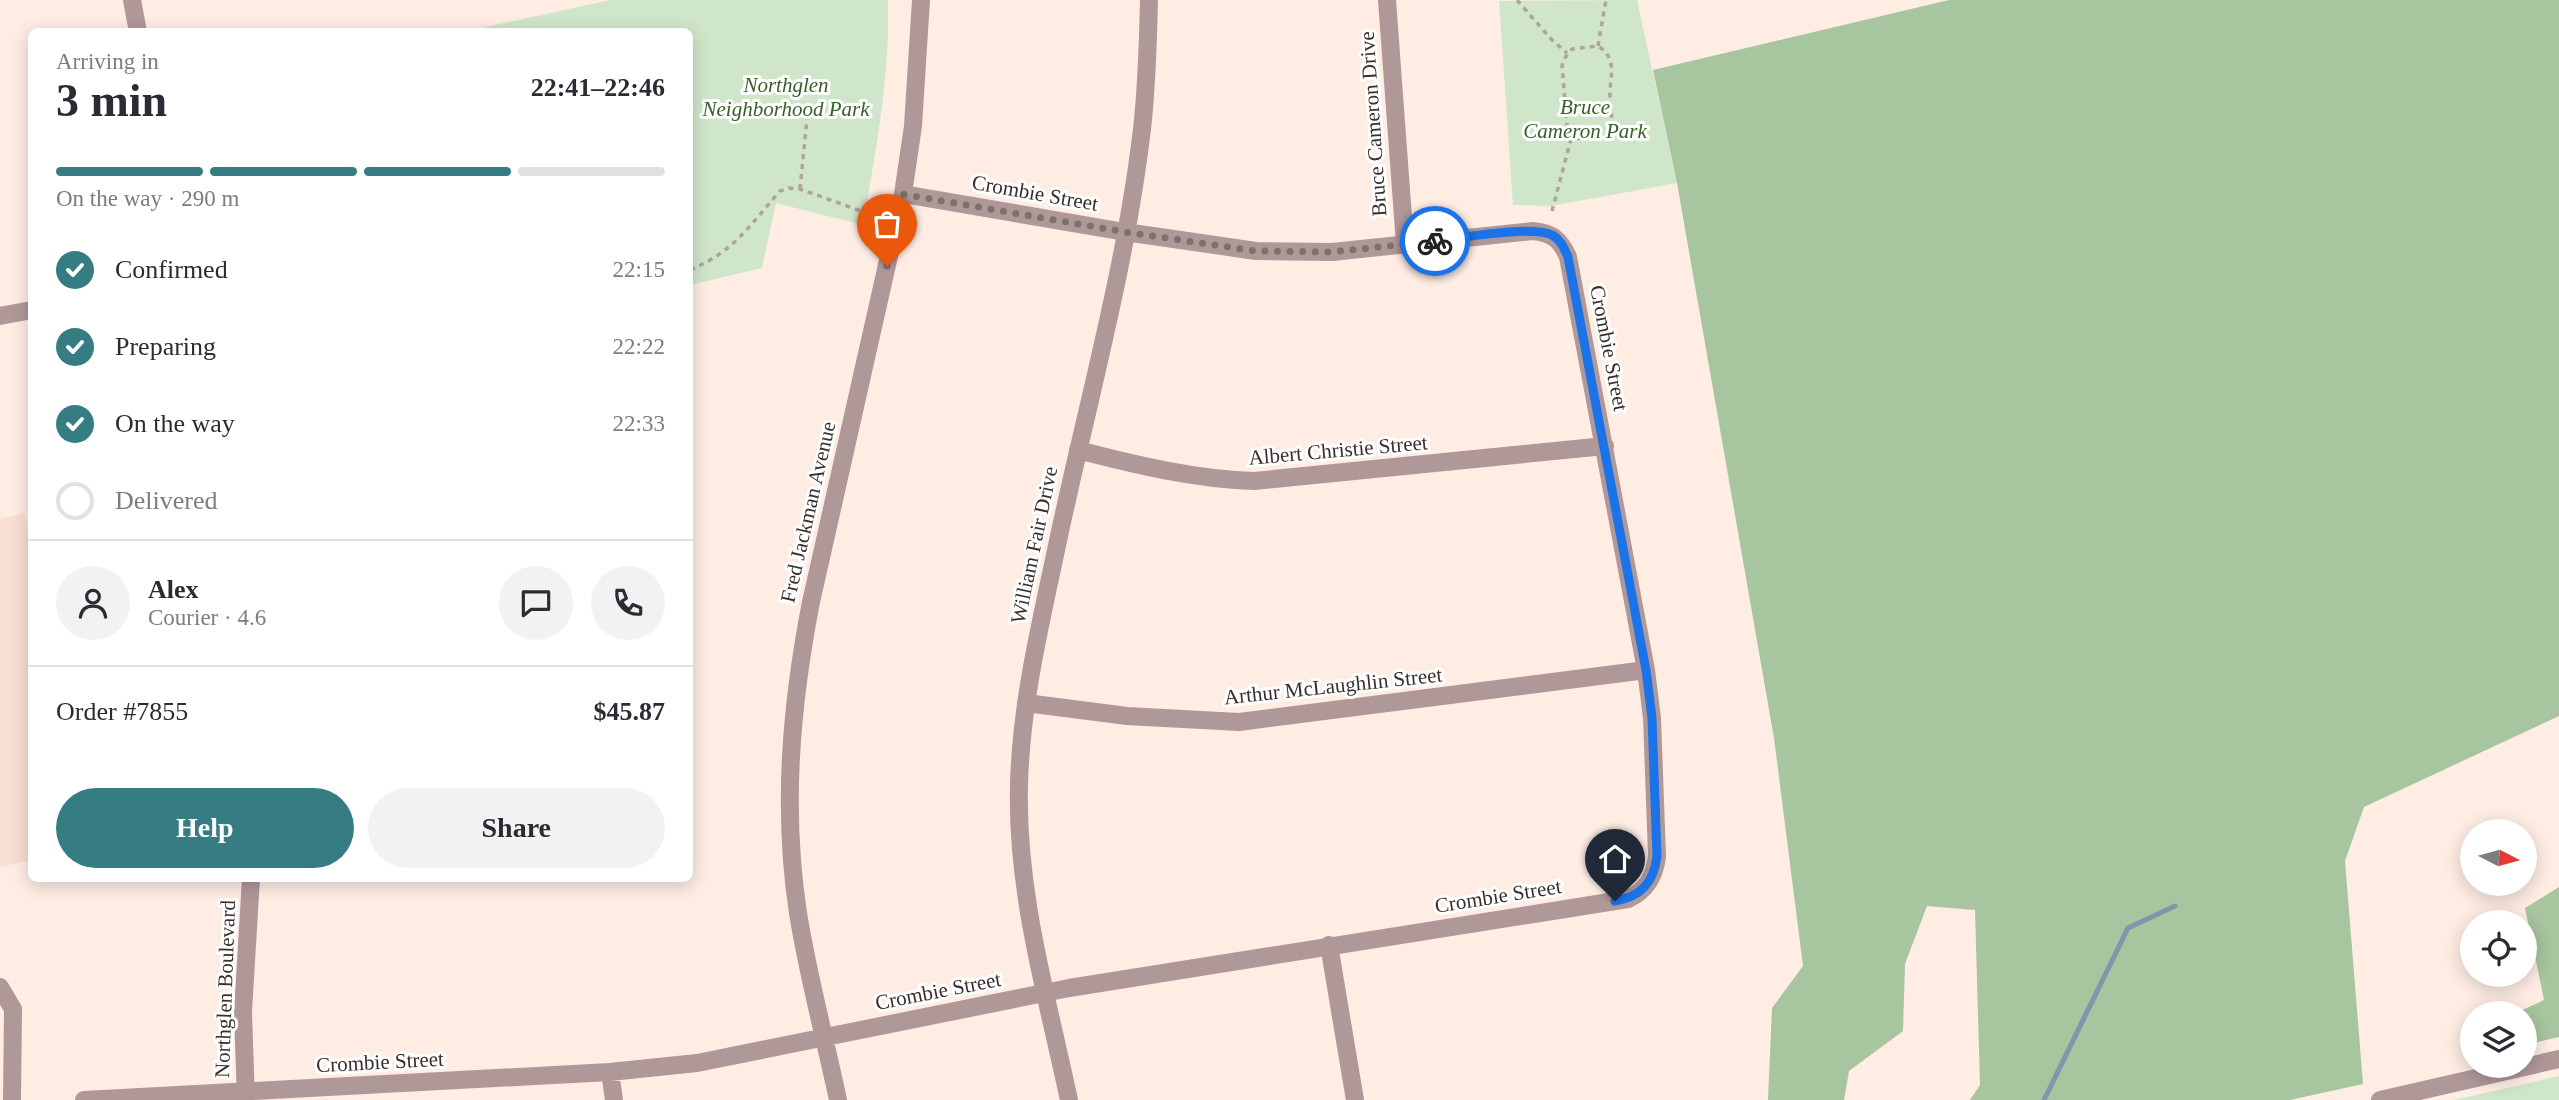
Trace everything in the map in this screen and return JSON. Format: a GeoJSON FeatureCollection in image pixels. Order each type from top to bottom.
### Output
{"type":"FeatureCollection","features":[{"type":"Feature","properties":{"kind":"street"},"geometry":{"type":"LineString","coordinates":[[132,0],[137,28]]}},
{"type":"Feature","properties":{"kind":"street","name":"Fred Jackman Avenue"},"geometry":{"type":"LineString","coordinates":[[838,1100],[798,914],[789,792],[792,724],[800,656],[811,601],[902,194],[914,114],[921,0]]}},
{"type":"Feature","properties":{"kind":"street","name":"William Fair Drive"},"geometry":{"type":"LineString","coordinates":[[1069,1100],[1032,928],[1023,859],[1019,787],[1026,703],[1077,450],[1125,232],[1142,129],[1149,0]]}},
{"type":"Feature","properties":{"kind":"street","name":"Bruce Cameron Drive"},"geometry":{"type":"LineString","coordinates":[[1387,0],[1405,244]]}},
{"type":"Feature","properties":{"kind":"street","name":"Crombie Street"},"geometry":{"type":"LineString","coordinates":[[83,1100],[246,1096],[610,1072],[697,1063],[1046,992],[1628,899],[1639,894],[1656,870],[1657,856],[1652,718],[1646,670],[1568,257],[1562,243],[1555,236],[1533,231],[1332,252],[1282,253],[1209,246],[902,194]]}},
{"type":"Feature","properties":{"kind":"street"},"geometry":{"type":"LineString","coordinates":[[0,316],[28,311]]}},
{"type":"Feature","properties":{"kind":"street","name":"Albert Christie Street"},"geometry":{"type":"LineString","coordinates":[[1077,450],[1186,475],[1218,480],[1254,481],[1605,446]]}},
{"type":"Feature","properties":{"kind":"street","name":"Arthur McLaughlin Street"},"geometry":{"type":"LineString","coordinates":[[1026,703],[1127,716],[1240,722],[1646,670]]}},
{"type":"Feature","properties":{"kind":"street","name":"Northglen Boulevard"},"geometry":{"type":"LineString","coordinates":[[246,1096],[243,1012],[251,882]]}},
{"type":"Feature","properties":{"kind":"street"},"geometry":{"type":"LineString","coordinates":[[1329,945],[1355,1100]]}},
{"type":"Feature","properties":{"kind":"street"},"geometry":{"type":"LineString","coordinates":[[0,987],[13,1009],[12,1100]]}},
{"type":"Feature","properties":{"kind":"street"},"geometry":{"type":"LineString","coordinates":[[2380,1100],[2559,1059]]}},
{"type":"Feature","properties":{"kind":"street"},"geometry":{"type":"LineString","coordinates":[[610,1072],[614,1100]]}},
{"type":"Feature","properties":{"kind":"path"},"geometry":{"type":"LineString","coordinates":[[1517,0],[1567,53]]}},
{"type":"Feature","properties":{"kind":"path"},"geometry":{"type":"LineString","coordinates":[[1598,46],[1606,0]]}},
{"type":"Feature","properties":{"kind":"path"},"geometry":{"type":"LineString","coordinates":[[1552,211],[1571,139],[1562,73],[1567,53],[1572,49],[1598,46],[1607,53],[1612,63],[1610,132],[1602,137],[1571,139]]}},
{"type":"Feature","properties":{"kind":"path"},"geometry":{"type":"LineString","coordinates":[[800,189],[808,110]]}},
{"type":"Feature","properties":{"kind":"path"},"geometry":{"type":"LineString","coordinates":[[693,268],[743,236],[780,191],[789,188],[800,189],[872,215]]}},
{"type":"Feature","properties":{"kind":"shaded area"},"geometry":{"type":"Polygon","coordinates":[[[24,513],[28,530],[28,861],[0,867],[0,519],[24,513]]]}},
{"type":"Feature","properties":{"kind":"green space","name":"Northglen Neighborhood Park"},"geometry":{"type":"Polygon","coordinates":[[[610,0],[888,0],[884,85],[863,225],[776,203],[762,268],[693,284],[693,28],[482,28],[610,0]]]}},
{"type":"Feature","properties":{"kind":"green space","name":"Bruce Cameron Park"},"geometry":{"type":"Polygon","coordinates":[[[1637,0],[1677,183],[1551,206],[1513,205],[1499,1],[1637,0]]]}},
{"type":"Feature","properties":{"kind":"green space"},"geometry":{"type":"Polygon","coordinates":[[[1949,0],[2559,0],[2559,716],[2364,807],[2345,861],[2363,1084],[2290,1100],[1970,1100],[1980,1085],[1975,910],[1927,906],[1905,964],[1903,1031],[1849,1071],[1844,1100],[1768,1100],[1772,1008],[1803,966],[1774,738],[1677,183],[1653,70],[1949,0]]]}},
{"type":"Feature","properties":{"kind":"green space"},"geometry":{"type":"Polygon","coordinates":[[[2559,887],[2559,1037],[2537,1042],[2537,1003],[2544,1000],[2537,966],[2537,910],[2525,908],[2559,887]]]}},
{"type":"Feature","properties":{"kind":"green space"},"geometry":{"type":"Polygon","coordinates":[[[2559,1076],[2559,1100],[2454,1100],[2559,1076]]]}},
{"type":"Feature","properties":{"kind":"waterway"},"geometry":{"type":"LineString","coordinates":[[2044,1100],[2128,928],[2175,906]]}},
{"type":"Feature","properties":{"kind":"way so far"},"geometry":{"type":"LineString","coordinates":[[887,266],[902,194],[1209,246],[1256,251],[1332,252],[1435,241]]}},
{"type":"Feature","properties":{"kind":"route"},"geometry":{"type":"LineString","coordinates":[[1435,241],[1545,232],[1562,243],[1568,257],[1646,670],[1652,718],[1656,870],[1639,894],[1615,901]]}}]}
